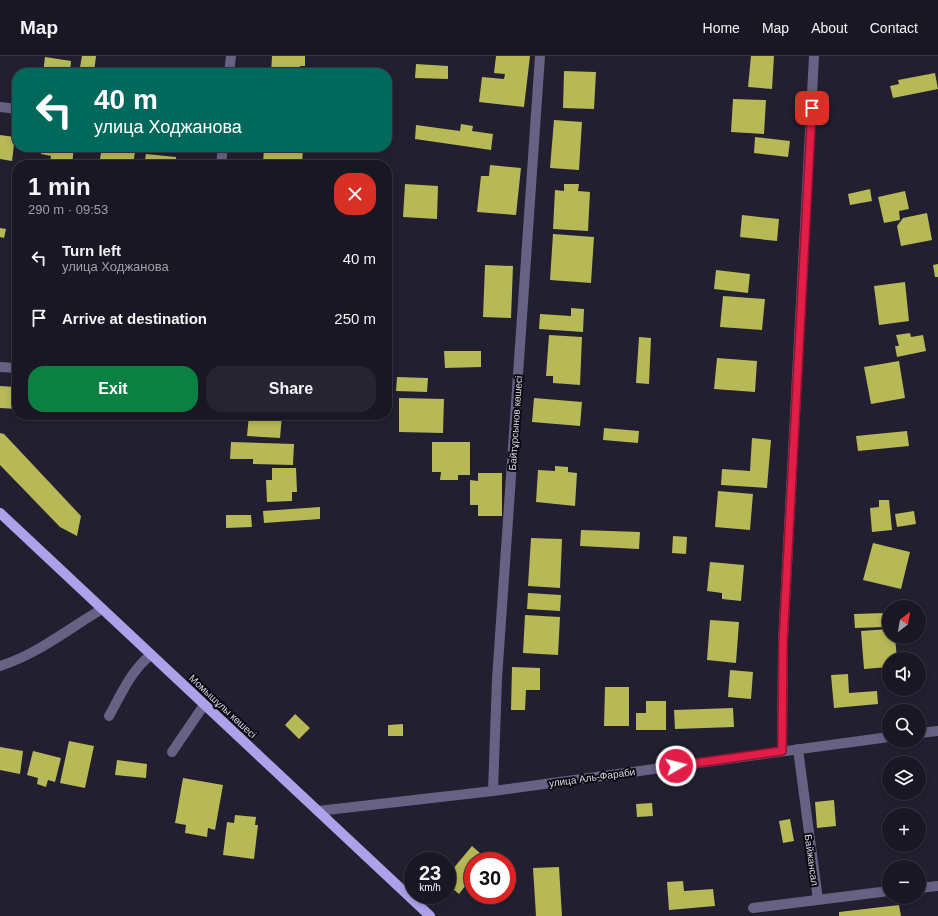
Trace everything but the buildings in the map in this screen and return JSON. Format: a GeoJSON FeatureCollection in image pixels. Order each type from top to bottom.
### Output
{"type":"FeatureCollection","features":[{"type":"Feature","properties":{"kind":"main road","name":"Момышұлы көшесі"},"geometry":{"type":"LineString","coordinates":[[0,513],[430,916]]}},
{"type":"Feature","properties":{"kind":"street"},"geometry":{"type":"LineString","coordinates":[[230,68],[231,56]]}},
{"type":"Feature","properties":{"kind":"street","name":"Байтұрсынов көшесі"},"geometry":{"type":"LineString","coordinates":[[493,790],[497,679],[540,56]]}},
{"type":"Feature","properties":{"kind":"street"},"geometry":{"type":"LineString","coordinates":[[782,751],[783,642],[814,56]]}},
{"type":"Feature","properties":{"kind":"street"},"geometry":{"type":"LineString","coordinates":[[0,107],[12,109]]}},
{"type":"Feature","properties":{"kind":"street"},"geometry":{"type":"LineString","coordinates":[[0,367],[12,368]]}},
{"type":"Feature","properties":{"kind":"street"},"geometry":{"type":"LineString","coordinates":[[0,666],[19,660],[39,649],[102,609]]}},
{"type":"Feature","properties":{"kind":"street"},"geometry":{"type":"LineString","coordinates":[[109,716],[131,678],[142,662],[151,654]]}},
{"type":"Feature","properties":{"kind":"street"},"geometry":{"type":"LineString","coordinates":[[172,752],[204,705]]}},
{"type":"Feature","properties":{"kind":"street"},"geometry":{"type":"LineString","coordinates":[[926,732],[938,731]]}},
{"type":"Feature","properties":{"kind":"street","name":"улица Аль-Фараби"},"geometry":{"type":"LineString","coordinates":[[318,811],[493,790],[882,738]]}},
{"type":"Feature","properties":{"kind":"street","name":"Байжансал"},"geometry":{"type":"LineString","coordinates":[[798,749],[818,900],[882,893]]}},
{"type":"Feature","properties":{"kind":"street"},"geometry":{"type":"LineString","coordinates":[[926,887],[938,886]]}},
{"type":"Feature","properties":{"kind":"street"},"geometry":{"type":"LineString","coordinates":[[753,908],[818,900]]}},
{"type":"Feature","properties":{"kind":"route"},"geometry":{"type":"LineString","coordinates":[[676,766],[782,751],[783,642],[812,108]]}}]}
